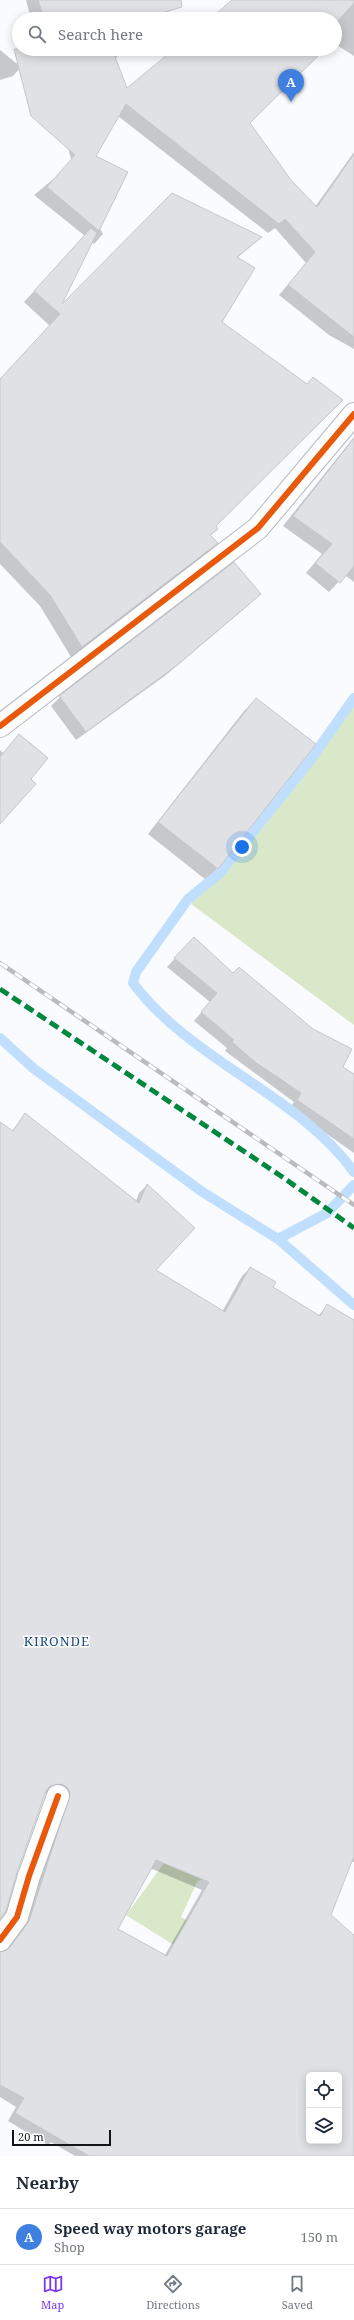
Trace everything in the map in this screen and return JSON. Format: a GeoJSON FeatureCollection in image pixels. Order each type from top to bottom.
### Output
{"type":"FeatureCollection","features":[{"type":"Feature","properties":{"kind":"street"},"geometry":{"type":"LineString","coordinates":[[0,726],[258,528],[354,414]]}},
{"type":"Feature","properties":{"kind":"street"},"geometry":{"type":"LineString","coordinates":[[0,1940],[17,1917],[29,1876],[58,1796]]}},
{"type":"Feature","properties":{"kind":"green space"},"geometry":{"type":"Polygon","coordinates":[[[354,694],[354,1025],[191,904],[354,694]]]}},
{"type":"Feature","properties":{"kind":"green space"},"geometry":{"type":"Polygon","coordinates":[[[170,1855],[203,1878],[197,1882],[181,1917],[201,1929],[185,1952],[126,1915],[170,1855]]]}},
{"type":"Feature","properties":{"kind":"building"},"geometry":{"type":"Polygon","coordinates":[[[38,0],[181,0],[182,7],[165,12],[42,12],[38,0]]]}},
{"type":"Feature","properties":{"kind":"building"},"geometry":{"type":"Polygon","coordinates":[[[232,0],[354,0],[354,3],[342,16],[342,12],[218,12],[232,0]]]}},
{"type":"Feature","properties":{"kind":"building"},"geometry":{"type":"Polygon","coordinates":[[[16,56],[115,56],[127,88],[166,56],[318,56],[250,123],[291,180],[317,207],[354,154],[354,337],[288,285],[315,252],[285,219],[279,224],[126,104],[96,156],[128,172],[99,231],[47,187],[75,155],[31,116],[16,56]]]}},
{"type":"Feature","properties":{"kind":"building"},"geometry":{"type":"Polygon","coordinates":[[[172,193],[262,237],[237,257],[255,268],[222,322],[307,384],[313,377],[343,400],[216,526],[218,529],[210,535],[218,543],[82,647],[50,595],[0,542],[0,379],[60,314],[34,291],[91,228],[97,233],[62,304],[172,193]]]}},
{"type":"Feature","properties":{"kind":"building"},"geometry":{"type":"Polygon","coordinates":[[[354,438],[354,566],[340,583],[315,563],[332,544],[293,516],[354,438]]]}},
{"type":"Feature","properties":{"kind":"building"},"geometry":{"type":"Polygon","coordinates":[[[234,562],[261,594],[176,666],[86,732],[59,696],[234,562]]]}},
{"type":"Feature","properties":{"kind":"building"},"geometry":{"type":"Polygon","coordinates":[[[256,698],[316,744],[218,869],[158,822],[256,698]]]}},
{"type":"Feature","properties":{"kind":"building"},"geometry":{"type":"Polygon","coordinates":[[[19,734],[48,758],[31,779],[36,784],[0,824],[0,757],[19,734]]]}},
{"type":"Feature","properties":{"kind":"building"},"geometry":{"type":"Polygon","coordinates":[[[194,937],[233,973],[239,967],[313,1029],[352,1049],[343,1067],[354,1074],[354,1139],[297,1100],[301,1093],[255,1062],[232,1042],[234,1040],[201,1012],[217,993],[174,958],[194,937]]]}},
{"type":"Feature","properties":{"kind":"building"},"geometry":{"type":"Polygon","coordinates":[[[25,1113],[139,1203],[147,1184],[195,1228],[156,1270],[225,1312],[250,1267],[276,1282],[273,1287],[320,1316],[327,1304],[354,1320],[354,1856],[331,1915],[354,1935],[354,2156],[89,2156],[15,2113],[24,2098],[0,2085],[0,1952],[10,1947],[29,1921],[70,1794],[68,1788],[62,1784],[50,1786],[46,1791],[17,1872],[6,1911],[0,1919],[0,1122],[13,1131],[25,1113]],[[156,1860],[118,1929],[167,1956],[209,1882],[156,1860]]]}},
{"type":"Feature","properties":{"kind":"waterway"},"geometry":{"type":"LineString","coordinates":[[354,698],[309,762],[219,874],[188,899],[136,972],[133,983],[157,1010],[184,1034],[214,1057],[275,1098],[304,1121],[331,1145],[354,1172]]}},
{"type":"Feature","properties":{"kind":"waterway"},"geometry":{"type":"LineString","coordinates":[[0,1038],[33,1068],[201,1191],[278,1239],[354,1305]]}},
{"type":"Feature","properties":{"kind":"waterway"},"geometry":{"type":"LineString","coordinates":[[278,1239],[327,1213],[354,1185]]}},
{"type":"Feature","properties":{"kind":"railway"},"geometry":{"type":"LineString","coordinates":[[0,963],[354,1205]]}},
{"type":"Feature","properties":{"kind":"marked path"},"geometry":{"type":"LineString","coordinates":[[0,989],[281,1176],[354,1228]]}},
{"type":"Feature","properties":{"kind":"cycle path"},"geometry":{"type":"LineString","coordinates":[[0,726],[258,528],[354,414]]}},
{"type":"Feature","properties":{"kind":"cycle path"},"geometry":{"type":"LineString","coordinates":[[0,1940],[17,1917],[29,1876],[58,1796]]}},
{"type":"Feature","properties":{"kind":"place","name":"Speed way motors garage"},"geometry":{"type":"Point","coordinates":[291,102]}},
{"type":"Feature","properties":{"kind":"district","name":"KIRONDE"},"geometry":{"type":"Point","coordinates":[57,1641]}}]}
